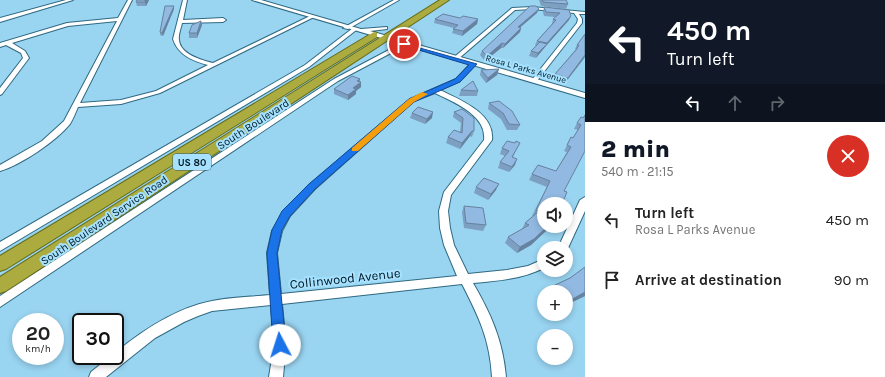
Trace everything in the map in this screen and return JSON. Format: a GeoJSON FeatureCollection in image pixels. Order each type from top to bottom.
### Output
{"type":"FeatureCollection","features":[{"type":"Feature","properties":{"kind":"highway"},"geometry":{"type":"LineString","coordinates":[[404,16],[430,0]]}},
{"type":"Feature","properties":{"kind":"highway","name":"South Boulevard"},"geometry":{"type":"LineString","coordinates":[[0,264],[367,33],[396,32],[445,0]]}},
{"type":"Feature","properties":{"kind":"highway","name":"South Boulevard"},"geometry":{"type":"LineString","coordinates":[[0,286],[367,33]]}},
{"type":"Feature","properties":{"kind":"street"},"geometry":{"type":"LineString","coordinates":[[0,20],[71,0]]}},
{"type":"Feature","properties":{"kind":"street"},"geometry":{"type":"LineString","coordinates":[[0,168],[33,152],[49,141],[67,122],[130,0]]}},
{"type":"Feature","properties":{"kind":"street"},"geometry":{"type":"LineString","coordinates":[[185,0],[176,39],[179,48],[189,56],[213,66]]}},
{"type":"Feature","properties":{"kind":"street","name":"Rosa L Parks Avenue"},"geometry":{"type":"LineString","coordinates":[[255,0],[585,96]]}},
{"type":"Feature","properties":{"kind":"street","name":"South Boulevard"},"geometry":{"type":"LineString","coordinates":[[367,33],[397,0]]}},
{"type":"Feature","properties":{"kind":"street"},"geometry":{"type":"LineString","coordinates":[[455,59],[514,9],[532,8],[585,13]]}},
{"type":"Feature","properties":{"kind":"street"},"geometry":{"type":"LineString","coordinates":[[534,81],[580,23],[580,19],[575,12]]}},
{"type":"Feature","properties":{"kind":"street"},"geometry":{"type":"LineString","coordinates":[[77,105],[112,103],[146,96],[213,66],[312,17]]}},
{"type":"Feature","properties":{"kind":"street"},"geometry":{"type":"LineString","coordinates":[[0,45],[67,25],[120,19]]}},
{"type":"Feature","properties":{"kind":"street"},"geometry":{"type":"LineString","coordinates":[[180,22],[223,20]]}},
{"type":"Feature","properties":{"kind":"street"},"geometry":{"type":"LineString","coordinates":[[396,32],[404,44]]}},
{"type":"Feature","properties":{"kind":"street"},"geometry":{"type":"LineString","coordinates":[[0,247],[307,66],[367,33],[404,44]]}},
{"type":"Feature","properties":{"kind":"street"},"geometry":{"type":"LineString","coordinates":[[0,93],[26,58],[23,52],[7,43]]}},
{"type":"Feature","properties":{"kind":"street","name":"South Boulevard Service Road"},"geometry":{"type":"LineString","coordinates":[[0,302],[330,83],[404,44]]}},
{"type":"Feature","properties":{"kind":"street"},"geometry":{"type":"LineString","coordinates":[[276,377],[280,345],[272,253],[277,230],[286,214],[312,187],[412,100],[458,80],[474,64]]}},
{"type":"Feature","properties":{"kind":"street"},"geometry":{"type":"LineString","coordinates":[[435,90],[478,115],[487,125],[489,132],[488,140],[453,185],[444,204],[442,218],[445,234],[489,326],[494,342],[499,377]]}},
{"type":"Feature","properties":{"kind":"street"},"geometry":{"type":"LineString","coordinates":[[567,241],[585,200]]}},
{"type":"Feature","properties":{"kind":"street","name":"Collinwood Avenue"},"geometry":{"type":"LineString","coordinates":[[96,377],[148,334],[183,315],[197,310],[228,303],[466,280],[519,273],[537,266]]}},
{"type":"Feature","properties":{"kind":"building"},"geometry":{"type":"Polygon","coordinates":[[[137,0],[145,0],[145,2],[136,2],[137,0]]]}},
{"type":"Feature","properties":{"kind":"building"},"geometry":{"type":"Polygon","coordinates":[[[542,0],[566,0],[568,4],[543,2],[542,0]]]}},
{"type":"Feature","properties":{"kind":"building"},"geometry":{"type":"Polygon","coordinates":[[[165,6],[174,6],[162,33],[160,32],[165,6]]]}},
{"type":"Feature","properties":{"kind":"building"},"geometry":{"type":"Polygon","coordinates":[[[530,6],[536,6],[539,9],[518,27],[521,28],[505,44],[502,43],[487,56],[482,51],[530,6]]]}},
{"type":"Feature","properties":{"kind":"building"},"geometry":{"type":"Polygon","coordinates":[[[544,7],[569,10],[571,16],[547,43],[537,41],[556,20],[553,19],[560,13],[546,12],[544,7]]]}},
{"type":"Feature","properties":{"kind":"building"},"geometry":{"type":"Polygon","coordinates":[[[443,14],[460,18],[463,16],[478,19],[463,31],[453,29],[458,25],[435,19],[443,14]]]}},
{"type":"Feature","properties":{"kind":"building"},"geometry":{"type":"Polygon","coordinates":[[[201,21],[197,33],[189,33],[192,25],[201,21]]]}},
{"type":"Feature","properties":{"kind":"building"},"geometry":{"type":"Polygon","coordinates":[[[585,34],[585,55],[568,78],[555,74],[576,50],[579,45],[577,45],[585,34]]]}},
{"type":"Feature","properties":{"kind":"building"},"geometry":{"type":"Polygon","coordinates":[[[540,42],[547,44],[538,53],[531,51],[540,42]]]}},
{"type":"Feature","properties":{"kind":"building"},"geometry":{"type":"Polygon","coordinates":[[[499,69],[488,78],[481,70],[499,69]]]}},
{"type":"Feature","properties":{"kind":"building"},"geometry":{"type":"Polygon","coordinates":[[[352,76],[360,79],[357,81],[361,82],[353,88],[356,89],[348,95],[334,89],[352,76]]]}},
{"type":"Feature","properties":{"kind":"building"},"geometry":{"type":"Polygon","coordinates":[[[473,81],[478,91],[461,90],[473,81]]]}},
{"type":"Feature","properties":{"kind":"building"},"geometry":{"type":"Polygon","coordinates":[[[499,101],[512,111],[520,125],[509,124],[503,113],[489,103],[499,101]]]}},
{"type":"Feature","properties":{"kind":"building"},"geometry":{"type":"Polygon","coordinates":[[[418,107],[433,112],[427,119],[412,113],[418,107]]]}},
{"type":"Feature","properties":{"kind":"building"},"geometry":{"type":"Polygon","coordinates":[[[462,109],[474,118],[474,131],[472,131],[462,143],[448,137],[454,130],[462,133],[463,118],[454,112],[462,109]]]}},
{"type":"Feature","properties":{"kind":"building"},"geometry":{"type":"Polygon","coordinates":[[[585,115],[585,151],[564,191],[567,192],[565,197],[542,197],[550,181],[532,174],[538,165],[556,171],[571,147],[567,145],[571,137],[573,138],[581,125],[577,123],[581,117],[583,118],[585,115]]]}},
{"type":"Feature","properties":{"kind":"building"},"geometry":{"type":"Polygon","coordinates":[[[507,141],[515,143],[516,141],[520,143],[512,157],[517,159],[512,167],[500,162],[509,151],[502,148],[507,141]]]}},
{"type":"Feature","properties":{"kind":"building"},"geometry":{"type":"Polygon","coordinates":[[[484,178],[499,184],[491,194],[476,187],[484,178]]]}},
{"type":"Feature","properties":{"kind":"building"},"geometry":{"type":"Polygon","coordinates":[[[464,206],[483,208],[486,225],[466,223],[464,206]]]}},
{"type":"Feature","properties":{"kind":"building"},"geometry":{"type":"Polygon","coordinates":[[[537,213],[537,233],[540,233],[534,239],[520,247],[508,237],[529,225],[525,223],[537,213]]]}},
{"type":"Feature","properties":{"kind":"building"},"geometry":{"type":"Polygon","coordinates":[[[585,267],[585,292],[573,299],[573,285],[555,285],[573,276],[585,267]]]}},
{"type":"Feature","properties":{"kind":"slow traffic"},"geometry":{"type":"LineString","coordinates":[[355,150],[412,100],[424,94]]}},
{"type":"Feature","properties":{"kind":"route"},"geometry":{"type":"LineString","coordinates":[[280,345],[272,253],[277,230],[292,205],[412,100],[458,80],[474,64],[404,44]]}}]}
